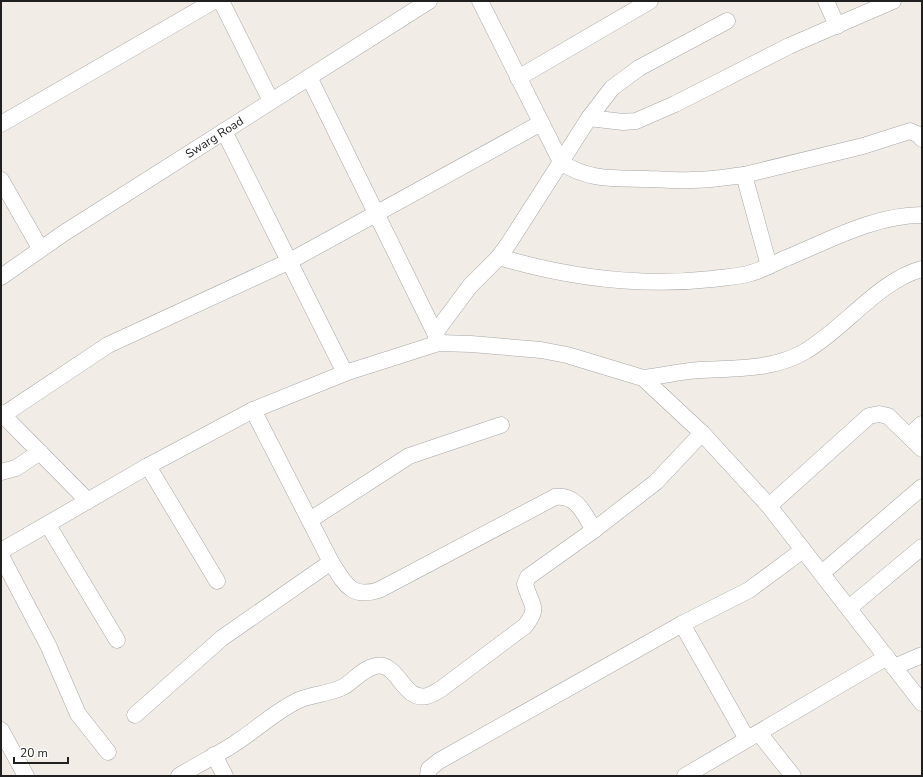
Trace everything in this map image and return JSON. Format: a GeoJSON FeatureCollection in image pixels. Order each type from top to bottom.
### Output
{"type":"FeatureCollection","features":[{"type":"Feature","properties":{"kind":"street"},"geometry":{"type":"LineString","coordinates":[[1,124],[214,1]]}},
{"type":"Feature","properties":{"kind":"street"},"geometry":{"type":"LineString","coordinates":[[221,1],[271,101]]}},
{"type":"Feature","properties":{"kind":"street","name":"Swarg Road"},"geometry":{"type":"LineString","coordinates":[[1,278],[40,248],[429,1]]}},
{"type":"Feature","properties":{"kind":"street"},"geometry":{"type":"LineString","coordinates":[[480,1],[561,162],[572,170],[588,175],[613,178],[692,180],[744,175],[864,146],[910,131],[919,135],[922,139]]}},
{"type":"Feature","properties":{"kind":"street"},"geometry":{"type":"LineString","coordinates":[[518,78],[650,1]]}},
{"type":"Feature","properties":{"kind":"street"},"geometry":{"type":"LineString","coordinates":[[826,1],[837,26]]}},
{"type":"Feature","properties":{"kind":"street"},"geometry":{"type":"LineString","coordinates":[[589,118],[623,122],[636,121],[675,104],[789,46],[893,1]]}},
{"type":"Feature","properties":{"kind":"street"},"geometry":{"type":"LineString","coordinates":[[437,338],[466,291],[499,257],[589,118],[612,88],[625,77],[727,21]]}},
{"type":"Feature","properties":{"kind":"street"},"geometry":{"type":"LineString","coordinates":[[308,77],[437,338]]}},
{"type":"Feature","properties":{"kind":"street"},"geometry":{"type":"LineString","coordinates":[[88,501],[2,414],[108,345],[290,261],[541,123]]}},
{"type":"Feature","properties":{"kind":"street"},"geometry":{"type":"LineString","coordinates":[[224,131],[345,373]]}},
{"type":"Feature","properties":{"kind":"street"},"geometry":{"type":"LineString","coordinates":[[744,175],[769,266]]}},
{"type":"Feature","properties":{"kind":"street"},"geometry":{"type":"LineString","coordinates":[[1,180],[40,248]]}},
{"type":"Feature","properties":{"kind":"street"},"geometry":{"type":"LineString","coordinates":[[499,257],[530,266],[566,273],[644,281],[692,281],[752,273],[858,228],[893,218],[908,215],[922,215]]}},
{"type":"Feature","properties":{"kind":"street"},"geometry":{"type":"LineString","coordinates":[[643,378],[689,371],[768,365],[785,361],[804,352],[823,340],[895,281],[922,269]]}},
{"type":"Feature","properties":{"kind":"street"},"geometry":{"type":"LineString","coordinates":[[1,551],[148,466],[253,410],[437,338],[509,346],[554,353],[587,360],[643,378],[702,433],[769,506],[922,703]]}},
{"type":"Feature","properties":{"kind":"street"},"geometry":{"type":"LineString","coordinates":[[253,410],[331,562],[349,587],[358,593],[366,594],[379,590],[555,497],[564,496],[573,500],[580,507],[594,530]]}},
{"type":"Feature","properties":{"kind":"street"},"geometry":{"type":"LineString","coordinates":[[769,506],[869,416],[878,414],[888,416],[922,450]]}},
{"type":"Feature","properties":{"kind":"street"},"geometry":{"type":"LineString","coordinates":[[909,436],[922,424]]}},
{"type":"Feature","properties":{"kind":"street"},"geometry":{"type":"LineString","coordinates":[[310,520],[409,456],[501,425]]}},
{"type":"Feature","properties":{"kind":"street"},"geometry":{"type":"LineString","coordinates":[[179,776],[235,744],[300,699],[331,692],[344,686],[375,666],[382,666],[391,671],[409,692],[418,696],[428,696],[441,689],[525,626],[533,617],[535,610],[527,594],[525,584],[528,577],[594,530],[656,482],[702,433]]}},
{"type":"Feature","properties":{"kind":"street"},"geometry":{"type":"LineString","coordinates":[[1,472],[16,468],[40,452]]}},
{"type":"Feature","properties":{"kind":"street"},"geometry":{"type":"LineString","coordinates":[[148,466],[216,581]]}},
{"type":"Feature","properties":{"kind":"street"},"geometry":{"type":"LineString","coordinates":[[822,573],[922,487]]}},
{"type":"Feature","properties":{"kind":"street"},"geometry":{"type":"LineString","coordinates":[[48,525],[117,640]]}},
{"type":"Feature","properties":{"kind":"street"},"geometry":{"type":"LineString","coordinates":[[849,608],[922,547]]}},
{"type":"Feature","properties":{"kind":"street"},"geometry":{"type":"LineString","coordinates":[[428,776],[429,769],[439,762],[682,624],[749,590],[803,550]]}},
{"type":"Feature","properties":{"kind":"street"},"geometry":{"type":"LineString","coordinates":[[1,556],[48,645],[78,714],[108,752]]}},
{"type":"Feature","properties":{"kind":"street"},"geometry":{"type":"LineString","coordinates":[[135,715],[222,638],[331,562]]}},
{"type":"Feature","properties":{"kind":"street"},"geometry":{"type":"LineString","coordinates":[[682,624],[753,736],[794,776]]}},
{"type":"Feature","properties":{"kind":"street"},"geometry":{"type":"LineString","coordinates":[[685,776],[753,736],[890,662],[922,656]]}},
{"type":"Feature","properties":{"kind":"street"},"geometry":{"type":"LineString","coordinates":[[1,730],[26,776]]}},
{"type":"Feature","properties":{"kind":"street"},"geometry":{"type":"LineString","coordinates":[[214,755],[225,776]]}}]}
